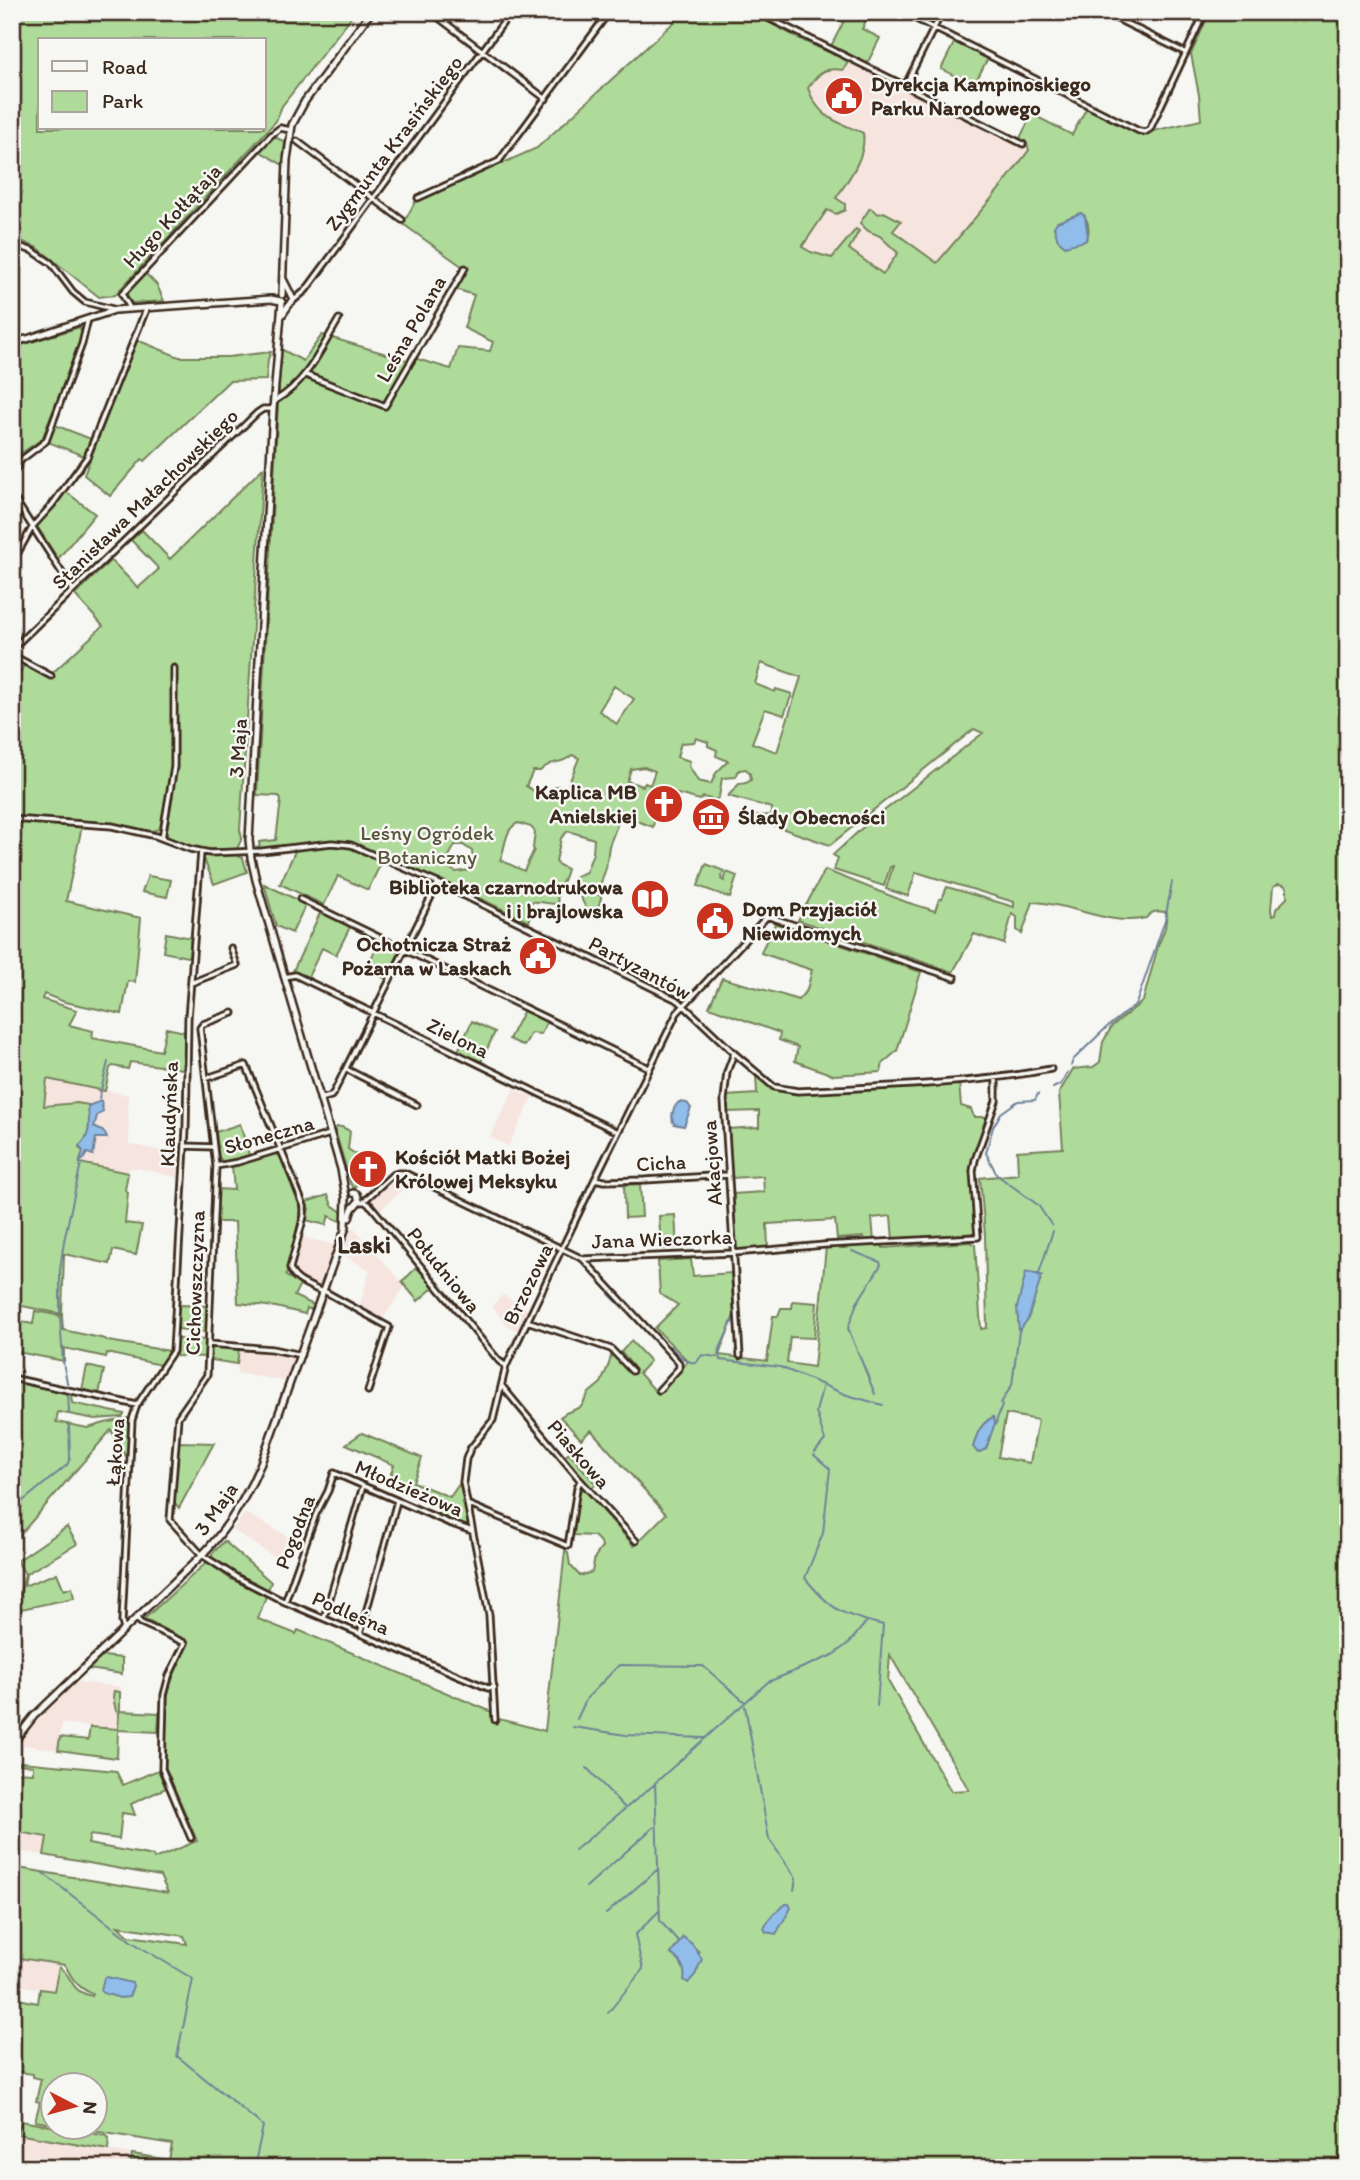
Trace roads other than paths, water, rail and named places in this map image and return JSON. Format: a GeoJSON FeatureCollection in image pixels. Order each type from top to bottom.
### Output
{"type":"FeatureCollection","features":[{"type":"Feature","properties":{"kind":"street","name":"3 Maja"},"geometry":{"type":"LineString","coordinates":[[345,1228],[346,1200],[341,1169],[254,872],[250,852],[251,794],[287,160],[291,130],[305,101],[371,12]]}},
{"type":"Feature","properties":{"kind":"street"},"geometry":{"type":"LineString","coordinates":[[430,12],[546,99]]}},
{"type":"Feature","properties":{"kind":"street","name":"Zygmunta Krasińskiego"},"geometry":{"type":"LineString","coordinates":[[291,298],[302,293],[511,12]]}},
{"type":"Feature","properties":{"kind":"street"},"geometry":{"type":"LineString","coordinates":[[418,198],[499,161],[608,12]]}},
{"type":"Feature","properties":{"kind":"street"},"geometry":{"type":"LineString","coordinates":[[757,12],[1023,144]]}},
{"type":"Feature","properties":{"kind":"street"},"geometry":{"type":"LineString","coordinates":[[902,12],[1139,131],[1148,131],[1205,12]]}},
{"type":"Feature","properties":{"kind":"street"},"geometry":{"type":"LineString","coordinates":[[905,86],[942,12]]}},
{"type":"Feature","properties":{"kind":"street"},"geometry":{"type":"LineString","coordinates":[[1103,12],[1187,53]]}},
{"type":"Feature","properties":{"kind":"street","name":"Hugo Kołłątaja"},"geometry":{"type":"LineString","coordinates":[[130,308],[122,294],[271,135],[281,128],[291,130]]}},
{"type":"Feature","properties":{"kind":"street"},"geometry":{"type":"LineString","coordinates":[[298,141],[401,220]]}},
{"type":"Feature","properties":{"kind":"street"},"geometry":{"type":"LineString","coordinates":[[12,244],[33,251],[51,262],[73,292],[85,302],[115,310]]}},
{"type":"Feature","properties":{"kind":"street","name":"Leśna Polana"},"geometry":{"type":"LineString","coordinates":[[306,375],[385,406],[466,268]]}},
{"type":"Feature","properties":{"kind":"street","name":"3 Maja"},"geometry":{"type":"LineString","coordinates":[[280,318],[291,298],[281,273]]}},
{"type":"Feature","properties":{"kind":"street"},"geometry":{"type":"LineString","coordinates":[[281,298],[291,298]]}},
{"type":"Feature","properties":{"kind":"street"},"geometry":{"type":"LineString","coordinates":[[12,342],[115,310],[291,298]]}},
{"type":"Feature","properties":{"kind":"street"},"geometry":{"type":"LineString","coordinates":[[12,563],[33,526],[52,505],[86,457],[147,307]]}},
{"type":"Feature","properties":{"kind":"street"},"geometry":{"type":"LineString","coordinates":[[12,475],[21,460],[46,441],[84,338],[88,319]]}},
{"type":"Feature","properties":{"kind":"street"},"geometry":{"type":"LineString","coordinates":[[276,400],[306,375],[339,319]]}},
{"type":"Feature","properties":{"kind":"street","name":"Stanisława Małachowskiego"},"geometry":{"type":"LineString","coordinates":[[12,649],[257,412],[273,409]]}},
{"type":"Feature","properties":{"kind":"street"},"geometry":{"type":"LineString","coordinates":[[12,495],[73,590]]}},
{"type":"Feature","properties":{"kind":"street"},"geometry":{"type":"LineString","coordinates":[[12,655],[51,676]]}},
{"type":"Feature","properties":{"kind":"street"},"geometry":{"type":"LineString","coordinates":[[162,838],[175,758],[174,668]]}},
{"type":"Feature","properties":{"kind":"street","name":"Partyzantów"},"geometry":{"type":"LineString","coordinates":[[12,819],[112,826],[162,838],[201,852],[250,852],[345,844],[438,883],[684,1005],[774,1087],[790,1091],[996,1077],[1051,1069]]}},
{"type":"Feature","properties":{"kind":"street","name":"Klaudyńska"},"geometry":{"type":"LineString","coordinates":[[136,1405],[173,1351],[191,983],[201,852]]}},
{"type":"Feature","properties":{"kind":"street"},"geometry":{"type":"LineString","coordinates":[[320,1099],[332,1094],[346,1069],[438,883]]}},
{"type":"Feature","properties":{"kind":"street"},"geometry":{"type":"LineString","coordinates":[[300,899],[649,1068]]}},
{"type":"Feature","properties":{"kind":"street","name":"Brzozowa"},"geometry":{"type":"LineString","coordinates":[[495,1720],[489,1615],[467,1504],[463,1474],[466,1459],[470,1449],[493,1420],[506,1366],[677,1013],[773,910]]}},
{"type":"Feature","properties":{"kind":"street"},"geometry":{"type":"LineString","coordinates":[[767,916],[955,978]]}},
{"type":"Feature","properties":{"kind":"street"},"geometry":{"type":"LineString","coordinates":[[191,983],[237,965],[231,948]]}},
{"type":"Feature","properties":{"kind":"street","name":"Zielona"},"geometry":{"type":"LineString","coordinates":[[284,977],[295,975],[618,1132]]}},
{"type":"Feature","properties":{"kind":"street","name":"Cichowszczyzna"},"geometry":{"type":"LineString","coordinates":[[202,1555],[170,1520],[169,1513],[178,1416],[206,1379],[209,1344],[216,1166],[200,1028],[203,1024],[233,1013]]}},
{"type":"Feature","properties":{"kind":"street","name":"Akacjowa"},"geometry":{"type":"LineString","coordinates":[[734,1053],[727,1072],[724,1100],[740,1356]]}},
{"type":"Feature","properties":{"kind":"street"},"geometry":{"type":"LineString","coordinates":[[207,1078],[246,1065],[304,1206],[304,1216],[290,1268],[291,1274],[389,1326],[368,1391]]}},
{"type":"Feature","properties":{"kind":"street"},"geometry":{"type":"LineString","coordinates":[[346,1069],[417,1105]]}},
{"type":"Feature","properties":{"kind":"street","name":"Jana Wieczorka"},"geometry":{"type":"LineString","coordinates":[[363,1201],[395,1174],[405,1173],[583,1259],[734,1253],[978,1237],[973,1171],[996,1101],[996,1077]]}},
{"type":"Feature","properties":{"kind":"street","name":"Słoneczna"},"geometry":{"type":"LineString","coordinates":[[216,1166],[330,1134]]}},
{"type":"Feature","properties":{"kind":"street"},"geometry":{"type":"LineString","coordinates":[[185,1146],[214,1147]]}},
{"type":"Feature","properties":{"kind":"street","name":"3 Maja"},"geometry":{"type":"LineString","coordinates":[[341,1169],[355,1193]]}},
{"type":"Feature","properties":{"kind":"street","name":"Cicha"},"geometry":{"type":"LineString","coordinates":[[595,1179],[645,1180],[728,1175]]}},
{"type":"Feature","properties":{"kind":"street","name":"Jana Wieczorka"},"geometry":{"type":"LineString","coordinates":[[355,1193],[372,1192]]}},
{"type":"Feature","properties":{"kind":"street"},"geometry":{"type":"LineString","coordinates":[[356,1205],[359,1201],[355,1193],[346,1200],[350,1205],[356,1205],[363,1201]]}},
{"type":"Feature","properties":{"kind":"street","name":"Południowa"},"geometry":{"type":"LineString","coordinates":[[363,1201],[371,1206],[499,1361],[506,1366]]}},
{"type":"Feature","properties":{"kind":"street","name":"3 Maja"},"geometry":{"type":"LineString","coordinates":[[12,1744],[34,1716],[202,1555],[230,1522],[250,1489],[324,1292],[345,1228],[356,1205]]}},
{"type":"Feature","properties":{"kind":"street"},"geometry":{"type":"LineString","coordinates":[[583,1259],[679,1363],[679,1368],[659,1390]]}},
{"type":"Feature","properties":{"kind":"street"},"geometry":{"type":"LineString","coordinates":[[527,1321],[611,1349],[632,1371]]}},
{"type":"Feature","properties":{"kind":"street"},"geometry":{"type":"LineString","coordinates":[[209,1344],[272,1349],[301,1355]]}},
{"type":"Feature","properties":{"kind":"street","name":"Łąkowa"},"geometry":{"type":"LineString","coordinates":[[12,1378],[136,1405],[132,1420],[122,1622],[124,1629]]}},
{"type":"Feature","properties":{"kind":"street","name":"Piaskowa"},"geometry":{"type":"LineString","coordinates":[[501,1385],[580,1480],[636,1541]]}},
{"type":"Feature","properties":{"kind":"street","name":"Młodzieżowa"},"geometry":{"type":"LineString","coordinates":[[334,1473],[472,1531]]}},
{"type":"Feature","properties":{"kind":"street","name":"Pogodna"},"geometry":{"type":"LineString","coordinates":[[285,1602],[312,1524],[334,1473]]}},
{"type":"Feature","properties":{"kind":"street"},"geometry":{"type":"LineString","coordinates":[[467,1504],[568,1546],[576,1488],[580,1480]]}},
{"type":"Feature","properties":{"kind":"street"},"geometry":{"type":"LineString","coordinates":[[324,1618],[363,1486]]}},
{"type":"Feature","properties":{"kind":"street"},"geometry":{"type":"LineString","coordinates":[[360,1634],[397,1501]]}},
{"type":"Feature","properties":{"kind":"street","name":"Podleśna"},"geometry":{"type":"LineString","coordinates":[[202,1555],[236,1577],[285,1602],[488,1688],[494,1687]]}},
{"type":"Feature","properties":{"kind":"street"},"geometry":{"type":"LineString","coordinates":[[136,1618],[141,1623],[185,1643],[169,1676],[164,1695],[162,1769],[191,1838]]}},
{"type":"Feature","properties":{"kind":"water"},"geometry":{"type":"Polygon","coordinates":[[[1081,213],[1085,216],[1088,236],[1085,241],[1065,246],[1058,240],[1054,227],[1057,222],[1081,213]]]}},
{"type":"Feature","properties":{"kind":"water"},"geometry":{"type":"Polygon","coordinates":[[[101,1101],[103,1111],[97,1116],[94,1127],[104,1132],[107,1138],[96,1138],[93,1155],[87,1153],[80,1161],[83,1151],[79,1146],[86,1138],[89,1128],[88,1106],[101,1101]]]}},
{"type":"Feature","properties":{"kind":"water"},"geometry":{"type":"Polygon","coordinates":[[[679,1102],[687,1103],[691,1108],[684,1126],[674,1124],[672,1118],[679,1102]]]}},
{"type":"Feature","properties":{"kind":"water"},"geometry":{"type":"Polygon","coordinates":[[[1026,1272],[1042,1275],[1028,1319],[1019,1331],[1017,1308],[1026,1272]]]}},
{"type":"Feature","properties":{"kind":"water"},"geometry":{"type":"Polygon","coordinates":[[[993,1417],[995,1423],[986,1449],[978,1453],[973,1447],[978,1433],[993,1417]]]}},
{"type":"Feature","properties":{"kind":"water"},"geometry":{"type":"Polygon","coordinates":[[[786,1904],[791,1908],[776,1934],[766,1932],[764,1928],[773,1914],[786,1904]]]}},
{"type":"Feature","properties":{"kind":"water"},"geometry":{"type":"Polygon","coordinates":[[[683,1937],[692,1944],[702,1959],[688,1983],[684,1980],[682,1965],[671,1954],[683,1937]]]}},
{"type":"Feature","properties":{"kind":"water"},"geometry":{"type":"Polygon","coordinates":[[[104,1978],[132,1983],[129,1997],[120,1998],[103,1993],[101,1990],[104,1978]]]}},
{"type":"Feature","properties":{"kind":"waterway"},"geometry":{"type":"LineString","coordinates":[[1071,1066],[1073,1060],[1106,1028],[1136,1004],[1165,920],[1172,882]]}},
{"type":"Feature","properties":{"kind":"waterway"},"geometry":{"type":"LineString","coordinates":[[99,1098],[108,1062]]}},
{"type":"Feature","properties":{"kind":"waterway"},"geometry":{"type":"LineString","coordinates":[[1053,1088],[1061,1084],[1068,1072]]}},
{"type":"Feature","properties":{"kind":"waterway"},"geometry":{"type":"LineString","coordinates":[[1038,1094],[1035,1100],[1018,1101],[1001,1113],[993,1127],[986,1153],[997,1175],[1038,1205],[1052,1226]]}},
{"type":"Feature","properties":{"kind":"waterway"},"geometry":{"type":"LineString","coordinates":[[60,1313],[60,1270],[64,1241],[81,1163]]}},
{"type":"Feature","properties":{"kind":"waterway"},"geometry":{"type":"LineString","coordinates":[[1038,1276],[1053,1231]]}},
{"type":"Feature","properties":{"kind":"waterway"},"geometry":{"type":"LineString","coordinates":[[852,1251],[880,1262],[881,1265],[857,1303],[848,1328],[875,1394]]}},
{"type":"Feature","properties":{"kind":"waterway"},"geometry":{"type":"LineString","coordinates":[[609,1294],[623,1308]]}},
{"type":"Feature","properties":{"kind":"waterway"},"geometry":{"type":"LineString","coordinates":[[628,1313],[643,1328]]}},
{"type":"Feature","properties":{"kind":"waterway"},"geometry":{"type":"LineString","coordinates":[[60,1317],[63,1362],[68,1387]]}},
{"type":"Feature","properties":{"kind":"waterway"},"geometry":{"type":"LineString","coordinates":[[734,1318],[719,1351],[720,1360],[780,1367],[847,1395],[883,1405]]}},
{"type":"Feature","properties":{"kind":"waterway"},"geometry":{"type":"LineString","coordinates":[[996,1425],[1001,1403],[1012,1385],[1019,1331]]}},
{"type":"Feature","properties":{"kind":"waterway"},"geometry":{"type":"LineString","coordinates":[[654,1340],[664,1350]]}},
{"type":"Feature","properties":{"kind":"waterway"},"geometry":{"type":"LineString","coordinates":[[670,1346],[691,1362],[696,1363],[702,1355],[717,1357]]}},
{"type":"Feature","properties":{"kind":"waterway"},"geometry":{"type":"LineString","coordinates":[[815,1452],[825,1440],[816,1412],[823,1385]]}},
{"type":"Feature","properties":{"kind":"waterway"},"geometry":{"type":"LineString","coordinates":[[68,1393],[69,1413]]}},
{"type":"Feature","properties":{"kind":"waterway"},"geometry":{"type":"LineString","coordinates":[[12,1510],[67,1465],[70,1458],[69,1426]]}},
{"type":"Feature","properties":{"kind":"waterway"},"geometry":{"type":"LineString","coordinates":[[814,1455],[830,1469],[823,1533],[805,1578],[823,1598],[839,1610],[883,1625],[877,1706]]}},
{"type":"Feature","properties":{"kind":"waterway"},"geometry":{"type":"LineString","coordinates":[[679,1942],[660,1921],[655,1783],[768,1682],[833,1655],[850,1642],[867,1621]]}},
{"type":"Feature","properties":{"kind":"waterway"},"geometry":{"type":"LineString","coordinates":[[577,1719],[587,1698],[619,1665],[703,1666],[745,1702]]}},
{"type":"Feature","properties":{"kind":"waterway"},"geometry":{"type":"LineString","coordinates":[[745,1706],[769,1839],[796,1878],[794,1890]]}},
{"type":"Feature","properties":{"kind":"waterway"},"geometry":{"type":"LineString","coordinates":[[573,1727],[626,1735],[704,1738]]}},
{"type":"Feature","properties":{"kind":"waterway"},"geometry":{"type":"LineString","coordinates":[[587,1768],[625,1808]]}},
{"type":"Feature","properties":{"kind":"waterway"},"geometry":{"type":"LineString","coordinates":[[575,1850],[655,1784]]}},
{"type":"Feature","properties":{"kind":"waterway"},"geometry":{"type":"LineString","coordinates":[[586,1887],[654,1827]]}},
{"type":"Feature","properties":{"kind":"waterway"},"geometry":{"type":"LineString","coordinates":[[606,1914],[658,1869]]}},
{"type":"Feature","properties":{"kind":"waterway"},"geometry":{"type":"LineString","coordinates":[[43,1873],[132,1942],[193,1979],[183,2028]]}},
{"type":"Feature","properties":{"kind":"waterway"},"geometry":{"type":"LineString","coordinates":[[608,2013],[643,1969],[635,1935],[659,1911]]}},
{"type":"Feature","properties":{"kind":"waterway"},"geometry":{"type":"LineString","coordinates":[[182,2032],[177,2056],[263,2126],[254,2168]]}},
{"type":"Feature","properties":{"kind":"place","name":"Dyrekcja Kampinoskiego Parku Narodowego"},"geometry":{"type":"Point","coordinates":[844,96]}},
{"type":"Feature","properties":{"kind":"place","name":"Kaplica MB Anielskiej"},"geometry":{"type":"Point","coordinates":[664,804]}},
{"type":"Feature","properties":{"kind":"place","name":"Ślady Obecności"},"geometry":{"type":"Point","coordinates":[711,817]}},
{"type":"Feature","properties":{"kind":"place","name":"Biblioteka czarnodrukowa i i brajlowska"},"geometry":{"type":"Point","coordinates":[650,899]}},
{"type":"Feature","properties":{"kind":"place","name":"Dom Przyjaciół Niewidomych"},"geometry":{"type":"Point","coordinates":[715,921]}},
{"type":"Feature","properties":{"kind":"place","name":"Ochotnicza Straż Pożarna w Laskach"},"geometry":{"type":"Point","coordinates":[538,956]}},
{"type":"Feature","properties":{"kind":"place","name":"Kościół Matki Bożej Królowej Meksyku"},"geometry":{"type":"Point","coordinates":[368,1169]}},
{"type":"Feature","properties":{"kind":"district","name":"Laski"},"geometry":{"type":"Point","coordinates":[364,1245]}},
{"type":"Feature","properties":{"kind":"park label","name":"Leśny Ogródek Botaniczny"},"geometry":{"type":"Point","coordinates":[427,845]}}]}
